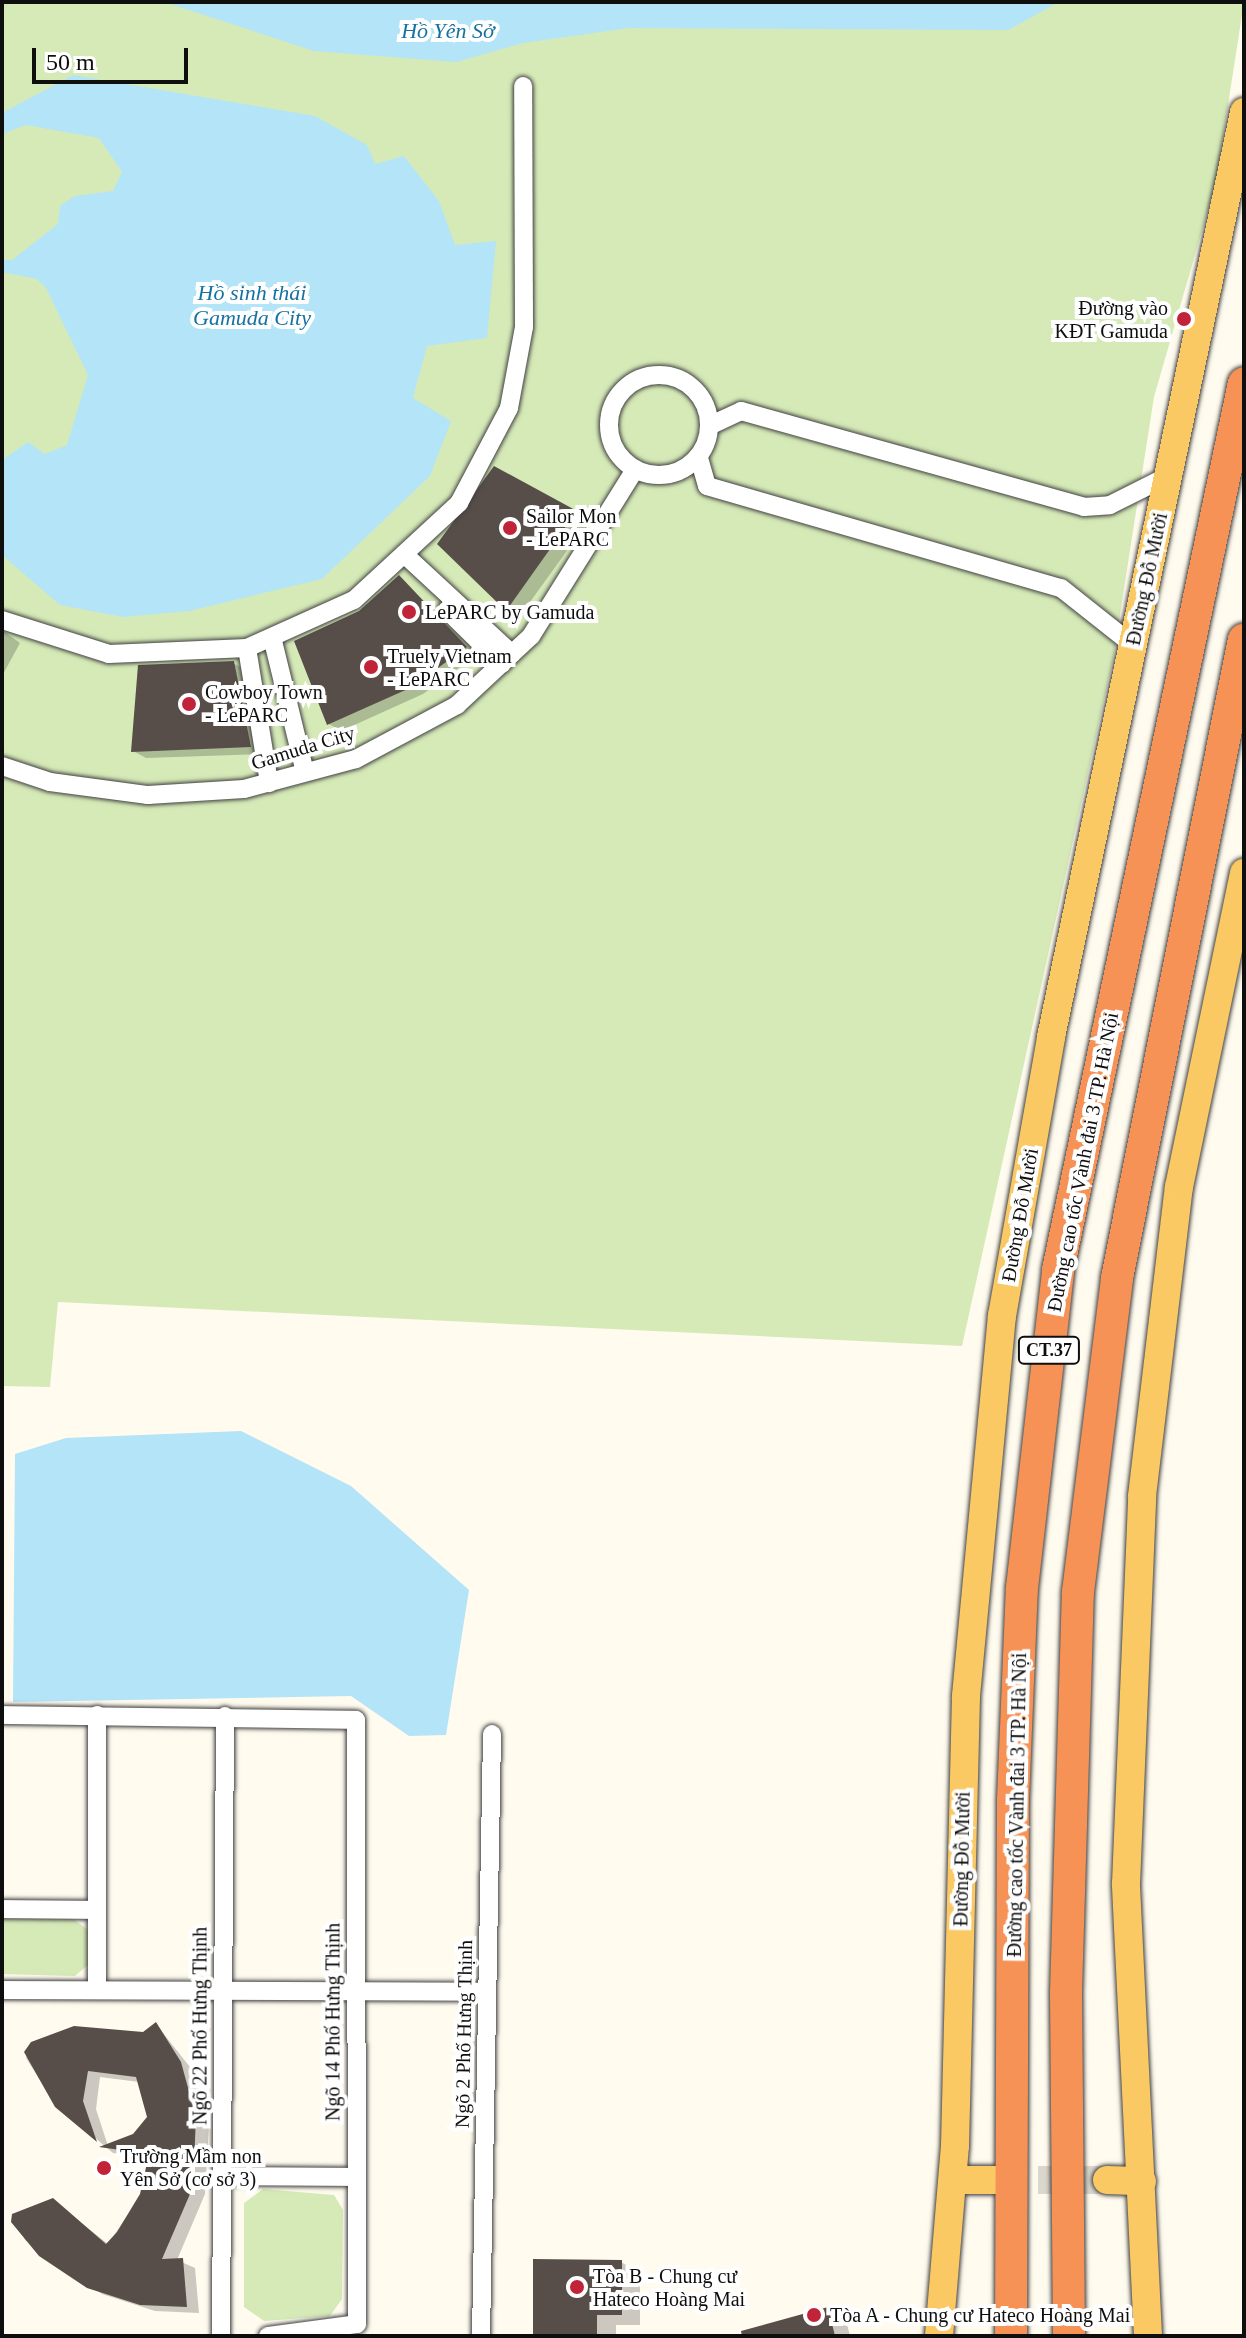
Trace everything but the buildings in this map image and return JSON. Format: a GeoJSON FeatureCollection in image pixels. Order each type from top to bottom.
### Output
{"type":"FeatureCollection","features":[{"type":"Feature","properties":{"kind":"highway","name":"Đường cao tốc Vành đai 3 TP. Hà Nội"},"geometry":{"type":"LineString","coordinates":[[1011,2336],[1013,1800],[1022,1588],[1058,1270],[1244,383]]}},
{"type":"Feature","properties":{"kind":"highway","name":"CT.37"},"geometry":{"type":"LineString","coordinates":[[1069,2336],[1066,1993],[1078,1592],[1117,1278],[1244,639]]}},
{"type":"Feature","properties":{"kind":"main road","name":"Đường Đỗ Mười"},"geometry":{"type":"LineString","coordinates":[[939,2336],[953,2180],[966,1696],[985,1455],[1051,1037],[1244,112]]}},
{"type":"Feature","properties":{"kind":"main road"},"geometry":{"type":"LineString","coordinates":[[1148,2336],[1126,1884],[1142,1496],[1179,1187],[1244,873]]}},
{"type":"Feature","properties":{"kind":"main road"},"geometry":{"type":"LineString","coordinates":[[953,2180],[996,2180]]}},
{"type":"Feature","properties":{"kind":"main road"},"geometry":{"type":"LineString","coordinates":[[1107,2180],[1142,2181]]}},
{"type":"Feature","properties":{"kind":"street"},"geometry":{"type":"LineString","coordinates":[[2,620],[109,654],[247,648],[354,600],[459,503],[509,408],[525,297],[523,86]]}},
{"type":"Feature","properties":{"kind":"street"},"geometry":{"type":"LineString","coordinates":[[699,458],[669,477],[634,471],[611,444],[610,408],[632,380],[667,374],[698,391],[711,425],[699,458],[707,486],[1061,588],[1133,645]]}},
{"type":"Feature","properties":{"kind":"street"},"geometry":{"type":"LineString","coordinates":[[711,425],[741,411],[1084,507],[1110,505],[1168,476]]}},
{"type":"Feature","properties":{"kind":"street","name":"Gamuda City"},"geometry":{"type":"LineString","coordinates":[[2,766],[50,782],[148,795],[269,783],[356,759],[457,705],[507,659],[584,560],[634,471]]}},
{"type":"Feature","properties":{"kind":"street"},"geometry":{"type":"LineString","coordinates":[[400,557],[507,659]]}},
{"type":"Feature","properties":{"kind":"street"},"geometry":{"type":"LineString","coordinates":[[272,637],[305,772]]}},
{"type":"Feature","properties":{"kind":"street"},"geometry":{"type":"LineString","coordinates":[[247,648],[269,783]]}},
{"type":"Feature","properties":{"kind":"street"},"geometry":{"type":"LineString","coordinates":[[2,1715],[225,1716]]}},
{"type":"Feature","properties":{"kind":"street"},"geometry":{"type":"LineString","coordinates":[[97,1715],[97,1990]]}},
{"type":"Feature","properties":{"kind":"street","name":"Ngõ 14 Phố Hưng Thịnh"},"geometry":{"type":"LineString","coordinates":[[225,1716],[356,1720],[357,2324],[268,2336]]}},
{"type":"Feature","properties":{"kind":"street","name":"Ngõ 22 Phố Hưng Thịnh"},"geometry":{"type":"LineString","coordinates":[[221,2336],[225,1716]]}},
{"type":"Feature","properties":{"kind":"street","name":"Ngõ 2 Phố Hưng Thịnh"},"geometry":{"type":"LineString","coordinates":[[481,2336],[492,1734]]}},
{"type":"Feature","properties":{"kind":"street"},"geometry":{"type":"LineString","coordinates":[[2,1909],[97,1910]]}},
{"type":"Feature","properties":{"kind":"street"},"geometry":{"type":"LineString","coordinates":[[2,1990],[487,1992]]}},
{"type":"Feature","properties":{"kind":"street"},"geometry":{"type":"LineString","coordinates":[[222,2176],[355,2177]]}},
{"type":"Feature","properties":{"kind":"green space"},"geometry":{"type":"Polygon","coordinates":[[[2,2],[1244,2],[1216,182],[1154,397],[1113,659],[962,1346],[58,1302],[50,1387],[2,1386],[2,2]]]}},
{"type":"Feature","properties":{"kind":"green space"},"geometry":{"type":"Polygon","coordinates":[[[2,1918],[73,1919],[90,1931],[90,1963],[75,1976],[2,1974],[2,1918]]]}},
{"type":"Feature","properties":{"kind":"green space"},"geometry":{"type":"Polygon","coordinates":[[[263,2189],[334,2195],[343,2210],[342,2299],[330,2316],[264,2321],[244,2307],[244,2203],[263,2189]]]}},
{"type":"Feature","properties":{"kind":"water","name":"Hồ Yên Sở"},"geometry":{"type":"Polygon","coordinates":[[[164,2],[1059,2],[1008,30],[629,28],[523,43],[456,62],[314,51],[164,2]]]}},
{"type":"Feature","properties":{"kind":"water","name":"Hồ sinh thái Gamuda City"},"geometry":{"type":"Polygon","coordinates":[[[73,75],[315,116],[367,145],[375,164],[404,156],[439,201],[455,245],[496,241],[487,338],[427,346],[413,398],[451,421],[430,476],[322,579],[189,611],[123,617],[60,605],[2,555],[2,460],[28,442],[45,454],[67,445],[88,375],[46,288],[37,279],[2,272],[2,260],[12,260],[58,224],[60,206],[75,196],[113,191],[122,172],[99,138],[26,125],[2,134],[2,113],[73,75]]]}},
{"type":"Feature","properties":{"kind":"water"},"geometry":{"type":"Polygon","coordinates":[[[241,1431],[351,1486],[469,1590],[446,1735],[409,1736],[351,1696],[13,1702],[15,1454],[66,1438],[241,1431]]]}},
{"type":"Feature","properties":{"kind":"tunnel"},"geometry":{"type":"LineString","coordinates":[[996,2180],[1107,2180]]}},
{"type":"Feature","properties":{"kind":"place","name":"Đường vào KĐT Gamuda"},"geometry":{"type":"Point","coordinates":[1184,319]}},
{"type":"Feature","properties":{"kind":"place","name":"Sailor Mon - LePARC"},"geometry":{"type":"Point","coordinates":[510,528]}},
{"type":"Feature","properties":{"kind":"place","name":"LePARC by Gamuda"},"geometry":{"type":"Point","coordinates":[409,612]}},
{"type":"Feature","properties":{"kind":"place","name":"Truely Vietnam - LePARC"},"geometry":{"type":"Point","coordinates":[371,667]}},
{"type":"Feature","properties":{"kind":"place","name":"Cowboy Town - LePARC"},"geometry":{"type":"Point","coordinates":[189,704]}},
{"type":"Feature","properties":{"kind":"place","name":"Trường Mầm non Yên Sở (cơ sở 3)"},"geometry":{"type":"Point","coordinates":[104,2168]}},
{"type":"Feature","properties":{"kind":"place","name":"Tòa B - Chung cư Hateco Hoàng Mai"},"geometry":{"type":"Point","coordinates":[577,2287]}},
{"type":"Feature","properties":{"kind":"place","name":"Tòa A - Chung cư Hateco Hoàng Mai"},"geometry":{"type":"Point","coordinates":[814,2315]}}]}
